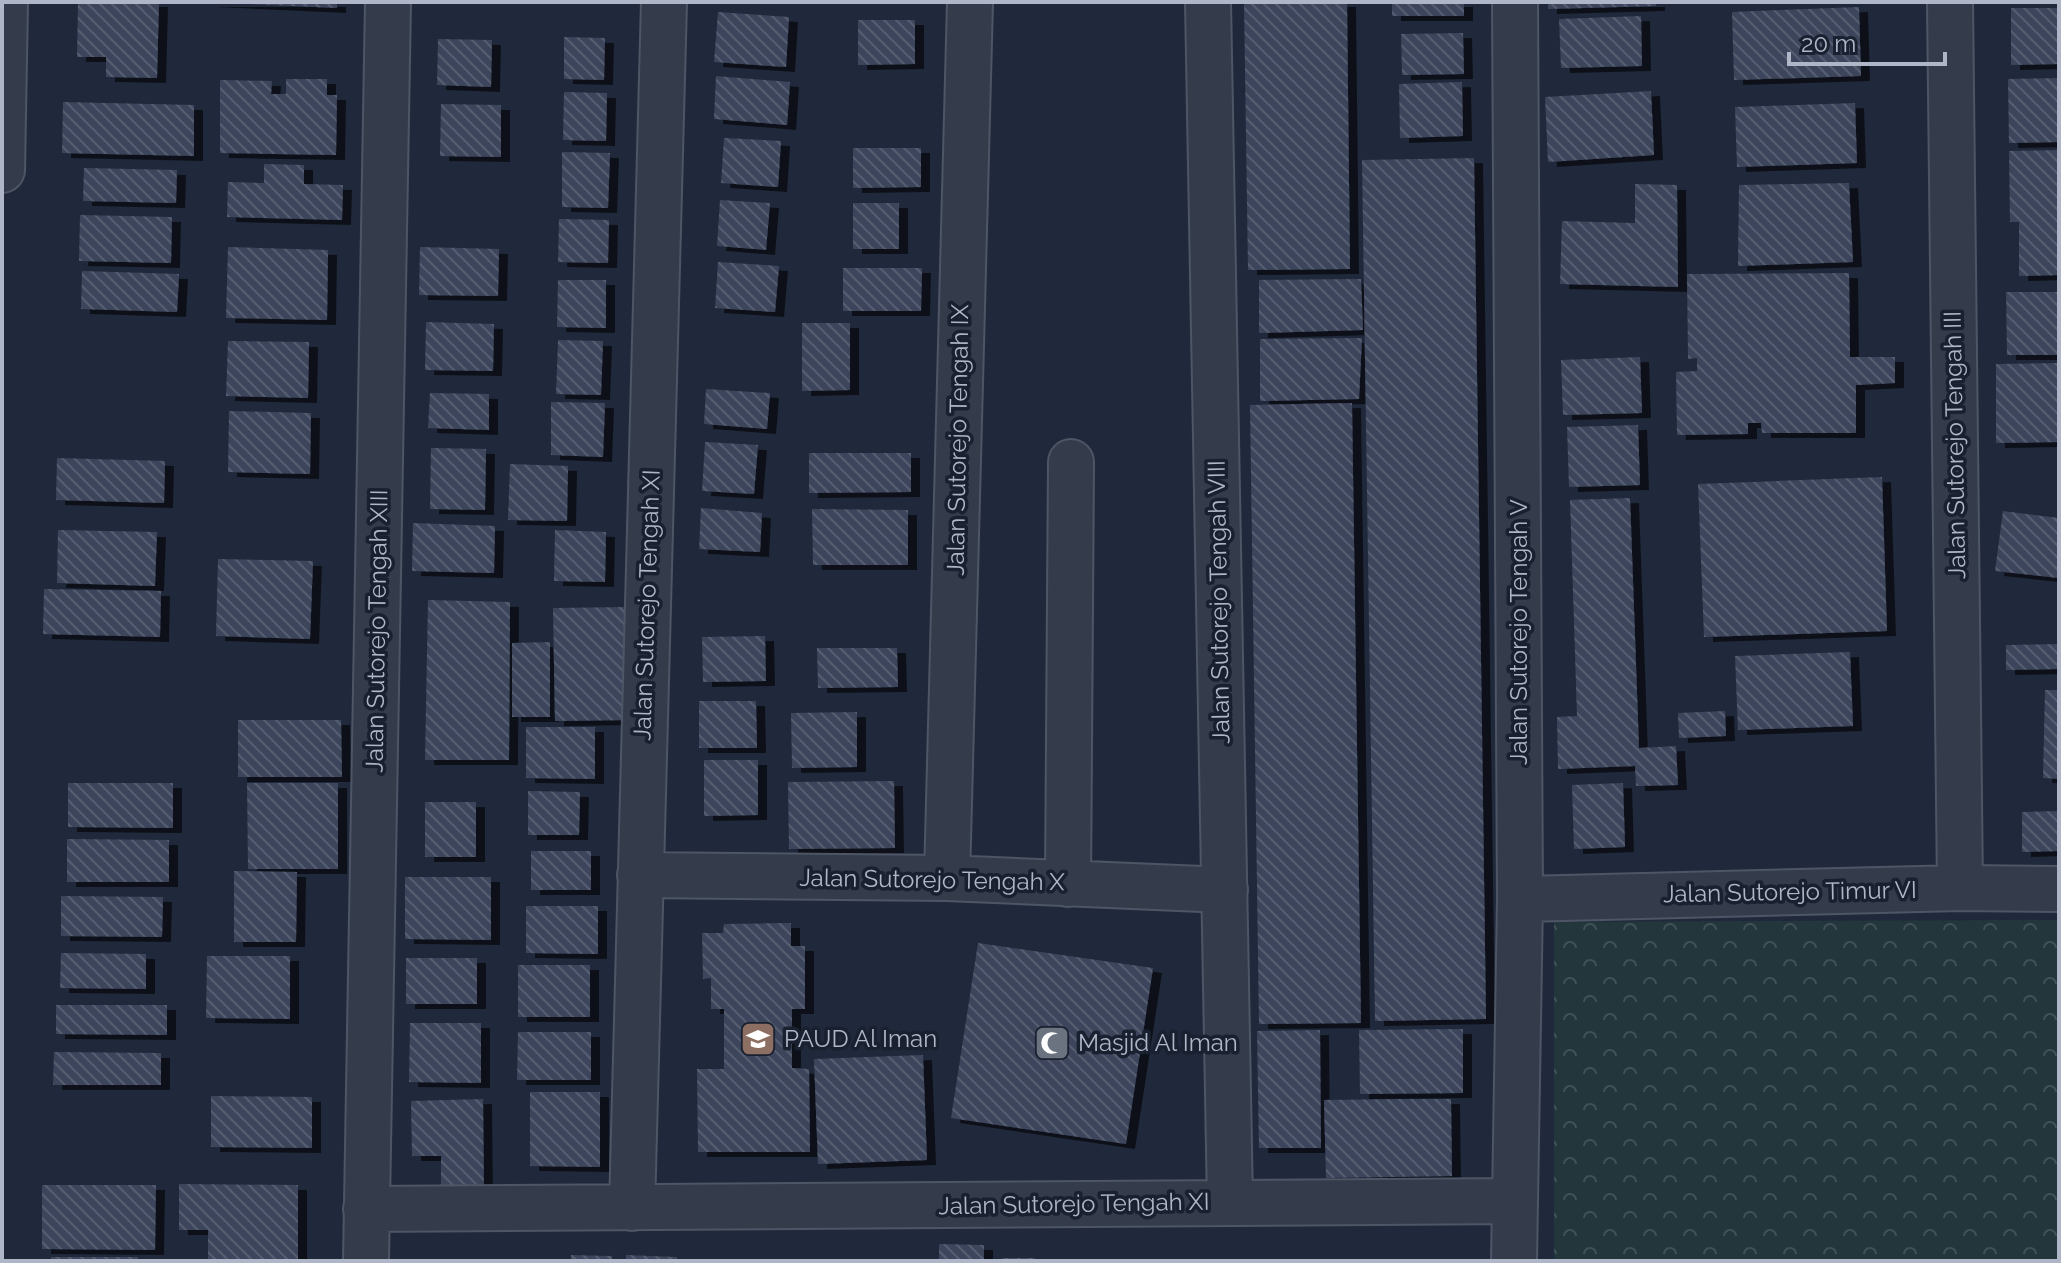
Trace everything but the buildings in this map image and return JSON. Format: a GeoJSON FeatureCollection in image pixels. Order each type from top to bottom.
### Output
{"type":"FeatureCollection","features":[{"type":"Feature","properties":{"kind":"street"},"geometry":{"type":"LineString","coordinates":[[2,170],[5,2]]}},
{"type":"Feature","properties":{"kind":"street","name":"Jalan Sutorejo Tengah XIII"},"geometry":{"type":"LineString","coordinates":[[366,1261],[388,2]]}},
{"type":"Feature","properties":{"kind":"street","name":"Jalan Sutorejo Tengah XI"},"geometry":{"type":"LineString","coordinates":[[632,1208],[664,2]]}},
{"type":"Feature","properties":{"kind":"street","name":"Jalan Sutorejo Tengah IX"},"geometry":{"type":"LineString","coordinates":[[947,878],[970,2]]}},
{"type":"Feature","properties":{"kind":"street","name":"Jalan Sutorejo Tengah VIII"},"geometry":{"type":"LineString","coordinates":[[1208,2],[1230,1203]]}},
{"type":"Feature","properties":{"kind":"street","name":"Jalan Sutorejo Tengah V"},"geometry":{"type":"LineString","coordinates":[[1514,1261],[1520,899],[1515,2]]}},
{"type":"Feature","properties":{"kind":"street","name":"Jalan Sutorejo Tengah III"},"geometry":{"type":"LineString","coordinates":[[1950,2],[1960,888]]}},
{"type":"Feature","properties":{"kind":"street"},"geometry":{"type":"LineString","coordinates":[[1068,884],[1071,462]]}},
{"type":"Feature","properties":{"kind":"street","name":"Jalan Sutorejo Tengah X"},"geometry":{"type":"LineString","coordinates":[[640,875],[947,878],[1225,890]]}},
{"type":"Feature","properties":{"kind":"street","name":"Jalan Sutorejo Timur VI"},"geometry":{"type":"LineString","coordinates":[[1520,899],[1960,888],[2059,889]]}},
{"type":"Feature","properties":{"kind":"street","name":"Jalan Sutorejo Tengah XI"},"geometry":{"type":"LineString","coordinates":[[366,1209],[1515,1201]]}},
{"type":"Feature","properties":{"kind":"green space"},"geometry":{"type":"Polygon","coordinates":[[[2059,920],[2059,1261],[1554,1261],[1554,922],[2059,920]]]}},
{"type":"Feature","properties":{"kind":"place","name":"PAUD Al Iman"},"geometry":{"type":"Point","coordinates":[758,1039]}},
{"type":"Feature","properties":{"kind":"place","name":"Masjid Al Iman"},"geometry":{"type":"Point","coordinates":[1052,1043]}}]}
